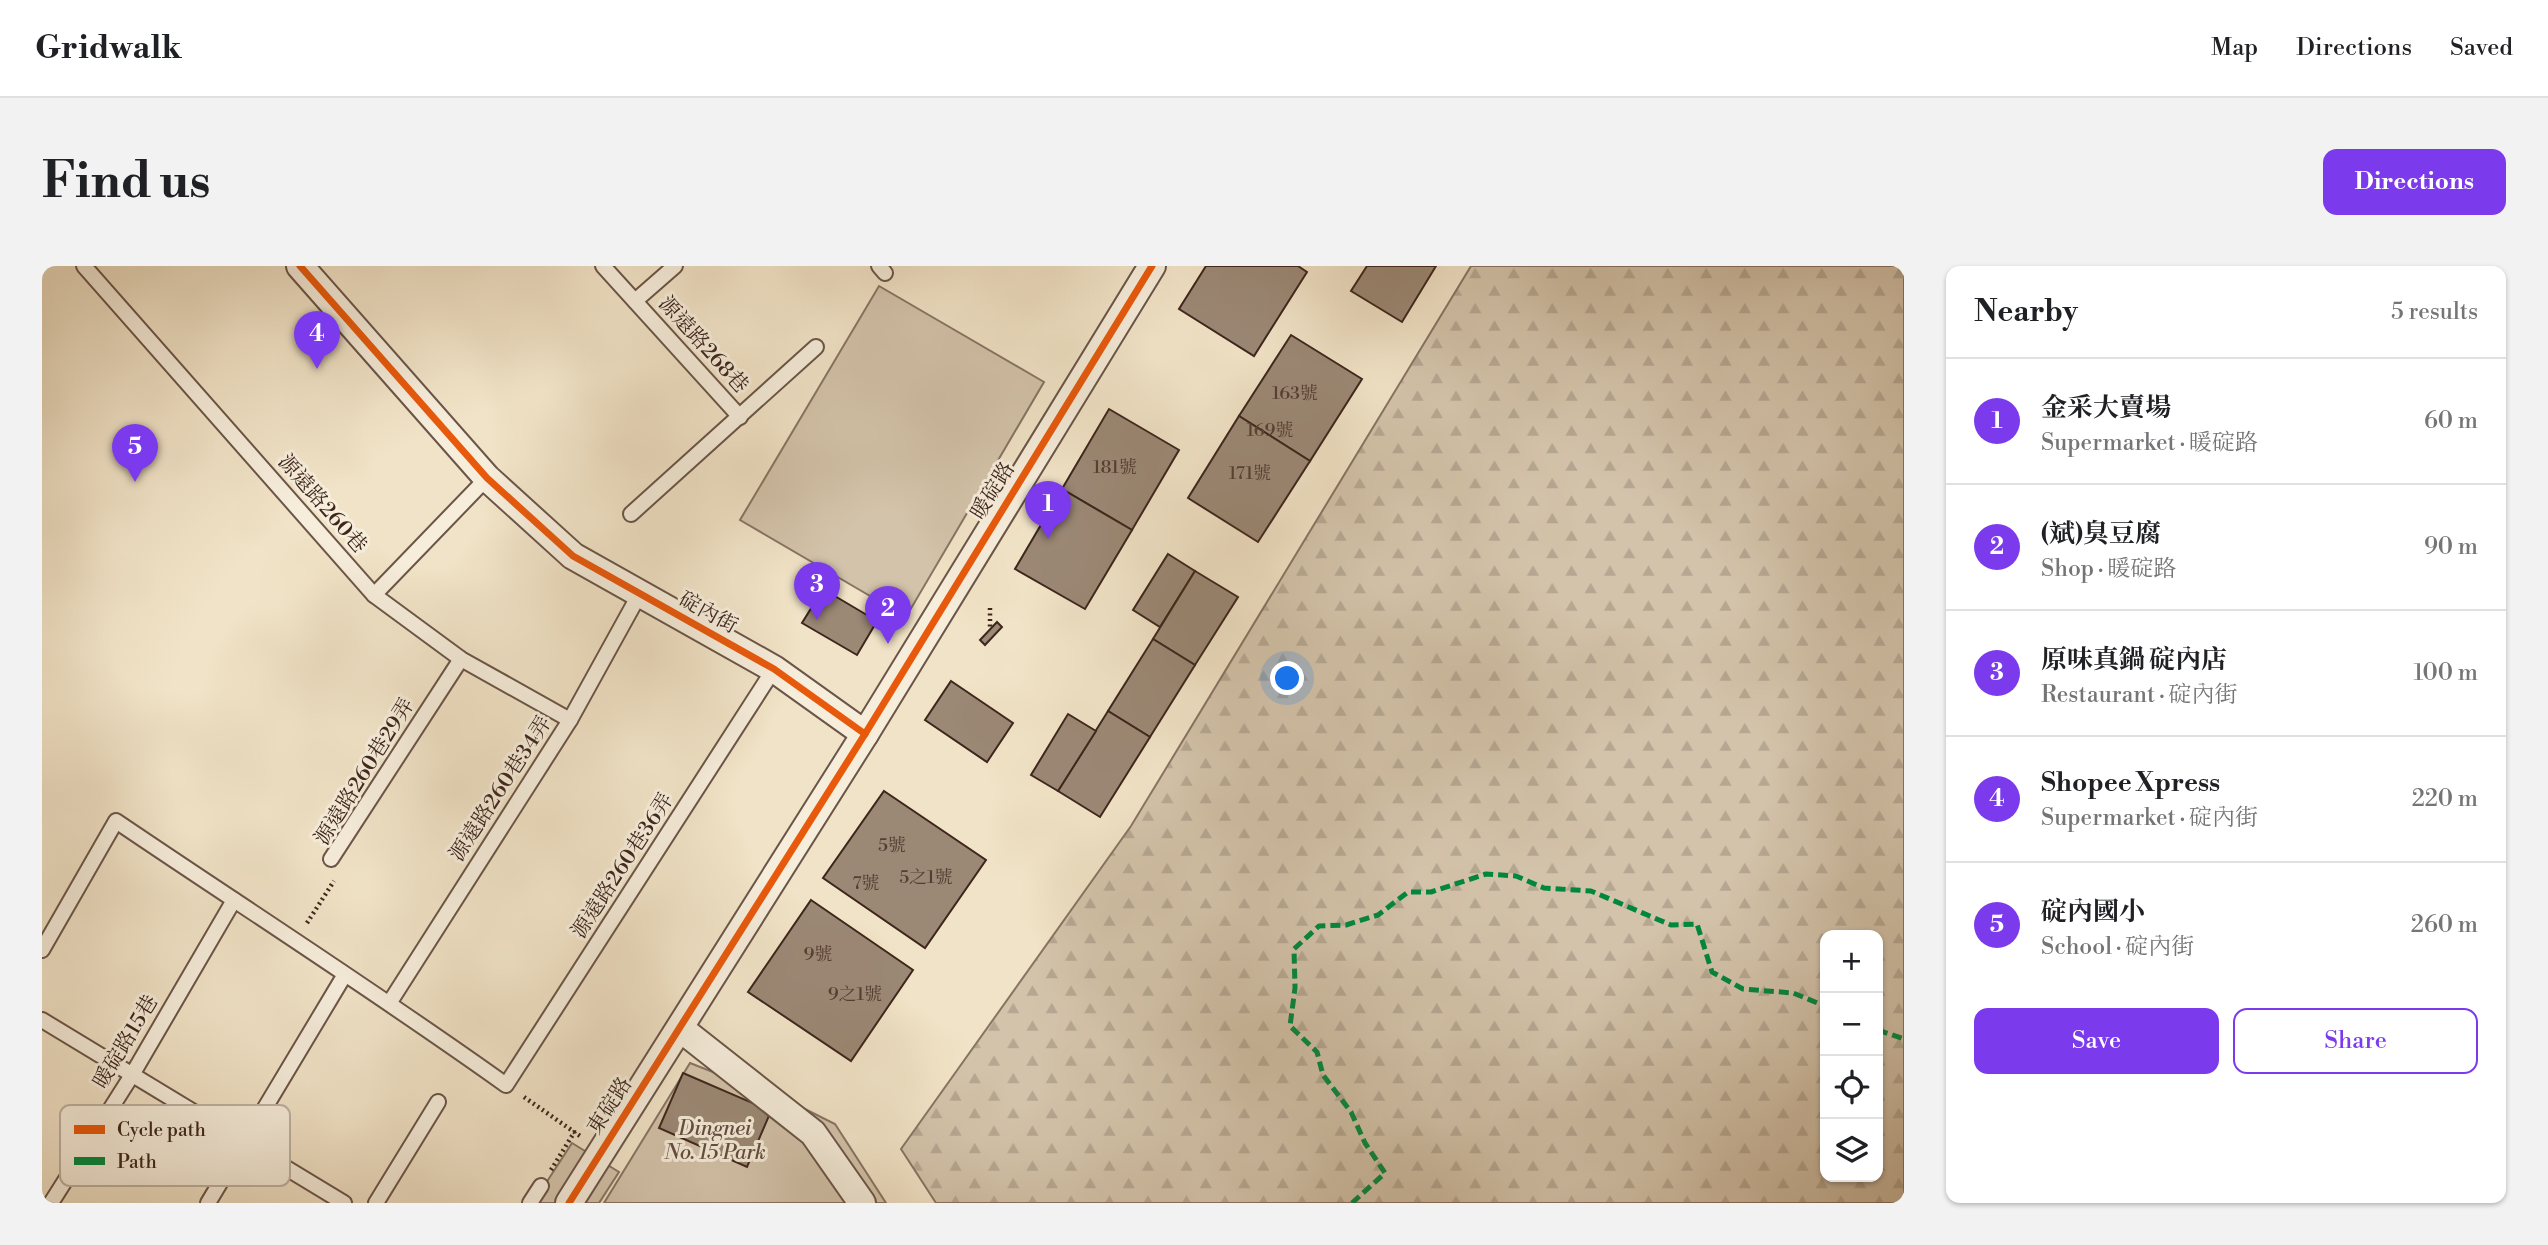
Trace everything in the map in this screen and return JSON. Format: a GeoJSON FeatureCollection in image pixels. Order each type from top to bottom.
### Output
{"type":"FeatureCollection","features":[{"type":"Feature","properties":{"kind":"street","name":"碇內街"},"geometry":{"type":"LineString","coordinates":[[300,266],[487,478],[573,556],[775,669],[865,734]]}},
{"type":"Feature","properties":{"kind":"street","name":"暖碇路"},"geometry":{"type":"LineString","coordinates":[[865,734],[1152,266]]}},
{"type":"Feature","properties":{"kind":"street"},"geometry":{"type":"LineString","coordinates":[[862,1203],[813,1133],[681,1029],[865,734]]}},
{"type":"Feature","properties":{"kind":"street","name":"東碇路"},"geometry":{"type":"LineString","coordinates":[[569,1203],[681,1029]]}},
{"type":"Feature","properties":{"kind":"lane","name":"源遠路260巷"},"geometry":{"type":"LineString","coordinates":[[84,266],[374,595],[461,659],[570,720]]}},
{"type":"Feature","properties":{"kind":"lane","name":"源遠路268巷"},"geometry":{"type":"LineString","coordinates":[[603,266],[740,417]]}},
{"type":"Feature","properties":{"kind":"lane","name":"源遠路268巷"},"geometry":{"type":"LineString","coordinates":[[635,301],[674,266]]}},
{"type":"Feature","properties":{"kind":"lane","name":"源遠路268巷"},"geometry":{"type":"LineString","coordinates":[[631,514],[816,347]]}},
{"type":"Feature","properties":{"kind":"lane"},"geometry":{"type":"LineString","coordinates":[[374,595],[487,478]]}},
{"type":"Feature","properties":{"kind":"lane","name":"源遠路260巷34弄"},"geometry":{"type":"LineString","coordinates":[[390,1002],[570,720],[639,595]]}},
{"type":"Feature","properties":{"kind":"lane","name":"源遠路260巷29弄"},"geometry":{"type":"LineString","coordinates":[[331,859],[461,659]]}},
{"type":"Feature","properties":{"kind":"lane","name":"源遠路260巷36弄"},"geometry":{"type":"LineString","coordinates":[[506,1085],[775,669]]}},
{"type":"Feature","properties":{"kind":"lane"},"geometry":{"type":"LineString","coordinates":[[42,950],[116,821],[344,976],[390,1002],[506,1085]]}},
{"type":"Feature","properties":{"kind":"lane","name":"暖碇路15巷"},"geometry":{"type":"LineString","coordinates":[[113,1105],[234,900]]}},
{"type":"Feature","properties":{"kind":"lane"},"geometry":{"type":"LineString","coordinates":[[266,1105],[344,976]]}},
{"type":"Feature","properties":{"kind":"lane"},"geometry":{"type":"LineString","coordinates":[[42,1020],[182,1105]]}},
{"type":"Feature","properties":{"kind":"lane"},"geometry":{"type":"LineString","coordinates":[[376,1203],[438,1102]]}},
{"type":"Feature","properties":{"kind":"lane"},"geometry":{"type":"LineString","coordinates":[[290,1170],[344,1203]]}},
{"type":"Feature","properties":{"kind":"lane","name":"暖碇路15巷"},"geometry":{"type":"LineString","coordinates":[[51,1203],[62,1186]]}},
{"type":"Feature","properties":{"kind":"lane"},"geometry":{"type":"LineString","coordinates":[[208,1203],[218,1186]]}},
{"type":"Feature","properties":{"kind":"lane"},"geometry":{"type":"LineString","coordinates":[[530,1203],[541,1186]]}},
{"type":"Feature","properties":{"kind":"path"},"geometry":{"type":"LineString","coordinates":[[990,608],[990,630]]}},
{"type":"Feature","properties":{"kind":"path"},"geometry":{"type":"LineString","coordinates":[[506,1085],[581,1136]]}},
{"type":"Feature","properties":{"kind":"path"},"geometry":{"type":"LineString","coordinates":[[541,1186],[575,1131]]}},
{"type":"Feature","properties":{"kind":"green space"},"geometry":{"type":"Polygon","coordinates":[[[1471,266],[1904,266],[1904,1203],[936,1203],[901,1149],[1131,826],[1471,266]]]}},
{"type":"Feature","properties":{"kind":"green space"},"geometry":{"type":"Polygon","coordinates":[[[879,286],[1044,382],[906,617],[740,520],[879,286]]]}},
{"type":"Feature","properties":{"kind":"green space","name":"Dingnei No. 15 Park"},"geometry":{"type":"Polygon","coordinates":[[[690,1063],[799,1106],[835,1124],[886,1203],[604,1203],[690,1063]]]}},
{"type":"Feature","properties":{"kind":"green space"},"geometry":{"type":"Polygon","coordinates":[[[572,1143],[619,1172],[599,1203],[533,1203],[572,1143]]]}},
{"type":"Feature","properties":{"kind":"building"},"geometry":{"type":"Polygon","coordinates":[[[1206,266],[1298,266],[1307,272],[1254,356],[1179,309],[1206,266]]]}},
{"type":"Feature","properties":{"kind":"building"},"geometry":{"type":"Polygon","coordinates":[[[1367,266],[1436,266],[1402,322],[1351,291],[1367,266]]]}},
{"type":"Feature","properties":{"kind":"building"},"geometry":{"type":"Polygon","coordinates":[[[1291,335],[1362,379],[1310,461],[1239,416],[1291,335]]]}},
{"type":"Feature","properties":{"kind":"building"},"geometry":{"type":"Polygon","coordinates":[[[1109,409],[1179,450],[1132,530],[1062,489],[1109,409]]]}},
{"type":"Feature","properties":{"kind":"building"},"geometry":{"type":"Polygon","coordinates":[[[1239,416],[1310,461],[1258,542],[1188,498],[1239,416]]]}},
{"type":"Feature","properties":{"kind":"building"},"geometry":{"type":"Polygon","coordinates":[[[1062,489],[1132,530],[1085,609],[1015,569],[1062,489]]]}},
{"type":"Feature","properties":{"kind":"building"},"geometry":{"type":"Polygon","coordinates":[[[1168,554],[1195,571],[1160,627],[1133,610],[1168,554]]]}},
{"type":"Feature","properties":{"kind":"building"},"geometry":{"type":"Polygon","coordinates":[[[1195,571],[1238,597],[1195,665],[1153,639],[1195,571]]]}},
{"type":"Feature","properties":{"kind":"building"},"geometry":{"type":"Polygon","coordinates":[[[823,589],[877,621],[857,655],[802,623],[823,589]]]}},
{"type":"Feature","properties":{"kind":"building"},"geometry":{"type":"Polygon","coordinates":[[[997,622],[1002,627],[985,645],[980,640],[997,622]]]}},
{"type":"Feature","properties":{"kind":"building"},"geometry":{"type":"Polygon","coordinates":[[[1153,639],[1195,665],[1150,737],[1108,711],[1153,639]]]}},
{"type":"Feature","properties":{"kind":"building"},"geometry":{"type":"Polygon","coordinates":[[[951,681],[1013,723],[987,762],[925,720],[951,681]]]}},
{"type":"Feature","properties":{"kind":"building"},"geometry":{"type":"Polygon","coordinates":[[[1108,711],[1150,737],[1100,817],[1058,791],[1108,711]]]}},
{"type":"Feature","properties":{"kind":"building"},"geometry":{"type":"Polygon","coordinates":[[[1068,714],[1096,731],[1058,791],[1031,775],[1068,714]]]}},
{"type":"Feature","properties":{"kind":"building"},"geometry":{"type":"Polygon","coordinates":[[[884,791],[986,860],[925,948],[823,878],[884,791]]]}},
{"type":"Feature","properties":{"kind":"building"},"geometry":{"type":"Polygon","coordinates":[[[811,900],[913,970],[851,1061],[748,992],[811,900]]]}},
{"type":"Feature","properties":{"kind":"building"},"geometry":{"type":"Polygon","coordinates":[[[683,1073],[771,1111],[747,1167],[659,1128],[683,1073]]]}},
{"type":"Feature","properties":{"kind":"marked path"},"geometry":{"type":"LineString","coordinates":[[1352,1203],[1385,1173],[1365,1143],[1351,1112],[1323,1075],[1317,1052],[1290,1026],[1295,988],[1294,949],[1319,926],[1346,925],[1378,915],[1408,892],[1431,892],[1486,874],[1516,876],[1544,888],[1591,891],[1671,925],[1697,924],[1712,972],[1743,989],[1793,993],[1820,1004]]}},
{"type":"Feature","properties":{"kind":"marked path"},"geometry":{"type":"LineString","coordinates":[[1883,1032],[1904,1039]]}},
{"type":"Feature","properties":{"kind":"cycle path"},"geometry":{"type":"LineString","coordinates":[[300,266],[487,478],[573,556],[774,669],[865,734]]}},
{"type":"Feature","properties":{"kind":"cycle path"},"geometry":{"type":"LineString","coordinates":[[569,1203],[865,734],[1152,266]]}},
{"type":"Feature","properties":{"kind":"place","name":"Shopee Xpress"},"geometry":{"type":"Point","coordinates":[317,369]}},
{"type":"Feature","properties":{"kind":"place","name":"碇內國小"},"geometry":{"type":"Point","coordinates":[135,482]}},
{"type":"Feature","properties":{"kind":"place","name":"金采大賣場"},"geometry":{"type":"Point","coordinates":[1048,539]}},
{"type":"Feature","properties":{"kind":"place","name":"原味真鍋 碇內店"},"geometry":{"type":"Point","coordinates":[817,620]}},
{"type":"Feature","properties":{"kind":"place","name":"(斌)臭豆腐"},"geometry":{"type":"Point","coordinates":[888,644]}}]}
